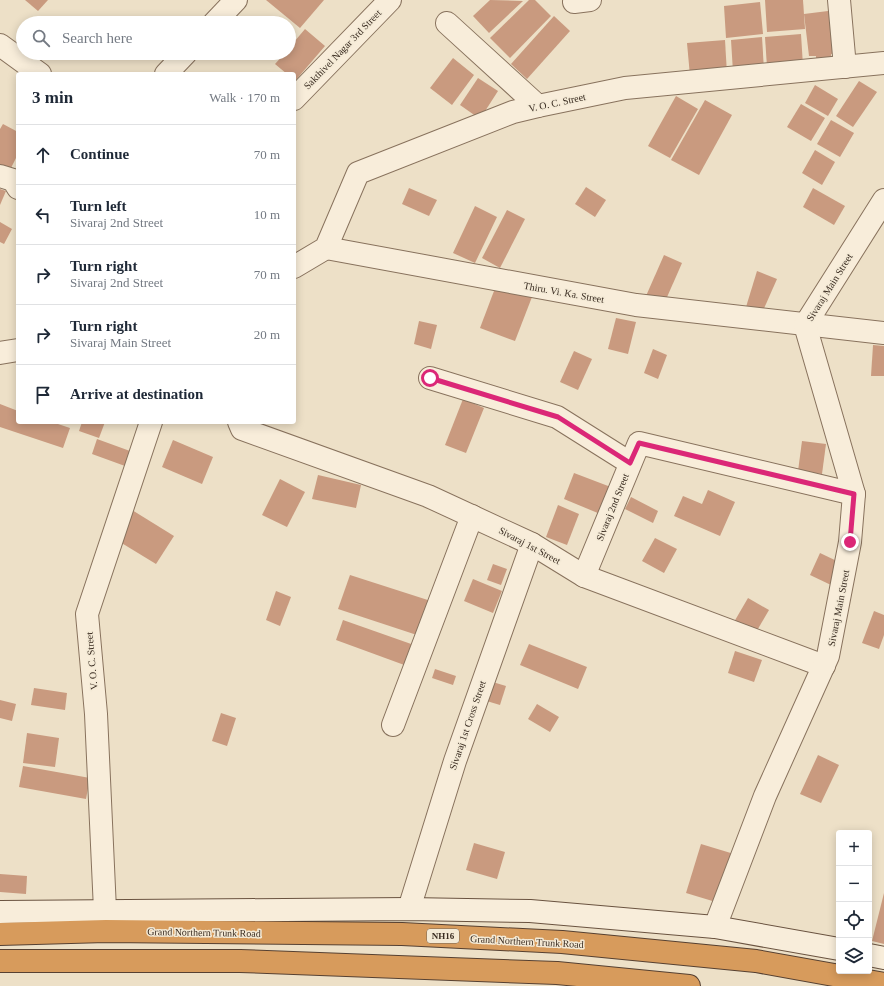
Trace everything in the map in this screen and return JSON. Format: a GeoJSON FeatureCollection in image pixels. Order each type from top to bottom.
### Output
{"type":"FeatureCollection","features":[{"type":"Feature","properties":{"kind":"highway","name":"Grand Northern Trunk Road"},"geometry":{"type":"LineString","coordinates":[[0,934],[106,931],[402,934],[562,942],[705,954],[756,961],[884,984]]}},
{"type":"Feature","properties":{"kind":"highway"},"geometry":{"type":"LineString","coordinates":[[0,961],[240,961],[557,973],[690,986]]}},
{"type":"Feature","properties":{"kind":"street"},"geometry":{"type":"LineString","coordinates":[[221,16],[236,0]]}},
{"type":"Feature","properties":{"kind":"street","name":"Sakthivel Nagar 3rd Street"},"geometry":{"type":"LineString","coordinates":[[296,97],[390,0]]}},
{"type":"Feature","properties":{"kind":"street"},"geometry":{"type":"LineString","coordinates":[[839,0],[845,67]]}},
{"type":"Feature","properties":{"kind":"street"},"geometry":{"type":"LineString","coordinates":[[447,23],[538,106]]}},
{"type":"Feature","properties":{"kind":"street"},"geometry":{"type":"LineString","coordinates":[[0,45],[16,57]]}},
{"type":"Feature","properties":{"kind":"street"},"geometry":{"type":"LineString","coordinates":[[21,60],[37,72]]}},
{"type":"Feature","properties":{"kind":"street"},"geometry":{"type":"LineString","coordinates":[[172,72],[181,60]]}},
{"type":"Feature","properties":{"kind":"street","name":"V. O. C. Street"},"geometry":{"type":"LineString","coordinates":[[326,248],[358,173],[513,112],[625,88],[884,63]]}},
{"type":"Feature","properties":{"kind":"street","name":"Sivaraj Main Street"},"geometry":{"type":"LineString","coordinates":[[715,927],[765,796],[828,656],[850,542],[854,494],[805,325],[884,200]]}},
{"type":"Feature","properties":{"kind":"street"},"geometry":{"type":"LineString","coordinates":[[296,266],[326,248]]}},
{"type":"Feature","properties":{"kind":"street","name":"Thiru. Vi. Ka. Street"},"geometry":{"type":"LineString","coordinates":[[326,248],[636,305],[884,333]]}},
{"type":"Feature","properties":{"kind":"street"},"geometry":{"type":"LineString","coordinates":[[0,353],[16,350]]}},
{"type":"Feature","properties":{"kind":"street"},"geometry":{"type":"LineString","coordinates":[[430,378],[558,417],[630,463]]}},
{"type":"Feature","properties":{"kind":"street","name":"V. O. C. Street"},"geometry":{"type":"LineString","coordinates":[[105,910],[96,714],[87,614],[150,424]]}},
{"type":"Feature","properties":{"kind":"street","name":"Sivaraj 1st Street"},"geometry":{"type":"LineString","coordinates":[[240,424],[242,429],[428,496],[532,544],[584,576],[824,666]]}},
{"type":"Feature","properties":{"kind":"street","name":"Sivaraj 2nd Street"},"geometry":{"type":"LineString","coordinates":[[584,576],[639,443],[854,494]]}},
{"type":"Feature","properties":{"kind":"street"},"geometry":{"type":"LineString","coordinates":[[394,725],[472,516]]}},
{"type":"Feature","properties":{"kind":"street","name":"Sivaraj 1st Cross Street"},"geometry":{"type":"LineString","coordinates":[[409,908],[455,762],[532,544]]}},
{"type":"Feature","properties":{"kind":"street"},"geometry":{"type":"LineString","coordinates":[[0,912],[409,908],[530,911],[715,927],[836,948]]}},
{"type":"Feature","properties":{"kind":"street"},"geometry":{"type":"LineString","coordinates":[[872,956],[884,958]]}},
{"type":"Feature","properties":{"kind":"building"},"geometry":{"type":"Polygon","coordinates":[[[25,0],[48,0],[38,11],[25,0]]]}},
{"type":"Feature","properties":{"kind":"building"},"geometry":{"type":"Polygon","coordinates":[[[266,0],[324,0],[300,28],[296,25],[296,16],[285,16],[266,0]]]}},
{"type":"Feature","properties":{"kind":"building"},"geometry":{"type":"Polygon","coordinates":[[[490,0],[523,1],[489,33],[473,16],[490,0]]]}},
{"type":"Feature","properties":{"kind":"building"},"geometry":{"type":"Polygon","coordinates":[[[529,0],[535,0],[551,16],[510,58],[490,38],[529,0]]]}},
{"type":"Feature","properties":{"kind":"building"},"geometry":{"type":"Polygon","coordinates":[[[765,0],[803,0],[805,29],[767,32],[765,0]]]}},
{"type":"Feature","properties":{"kind":"building"},"geometry":{"type":"Polygon","coordinates":[[[760,2],[763,34],[726,38],[724,6],[760,2]]]}},
{"type":"Feature","properties":{"kind":"building"},"geometry":{"type":"Polygon","coordinates":[[[836,10],[840,53],[831,54],[831,57],[816,59],[816,56],[809,56],[804,14],[836,10]]]}},
{"type":"Feature","properties":{"kind":"building"},"geometry":{"type":"Polygon","coordinates":[[[554,16],[570,31],[527,79],[511,64],[554,16]]]}},
{"type":"Feature","properties":{"kind":"building"},"geometry":{"type":"Polygon","coordinates":[[[305,29],[325,46],[296,80],[296,72],[285,72],[275,64],[279,60],[296,60],[296,40],[305,29]]]}},
{"type":"Feature","properties":{"kind":"building"},"geometry":{"type":"Polygon","coordinates":[[[801,34],[803,66],[767,67],[765,37],[801,34]]]}},
{"type":"Feature","properties":{"kind":"building"},"geometry":{"type":"Polygon","coordinates":[[[762,37],[764,70],[733,72],[731,40],[762,37]]]}},
{"type":"Feature","properties":{"kind":"building"},"geometry":{"type":"Polygon","coordinates":[[[725,40],[727,74],[690,76],[687,43],[725,40]]]}},
{"type":"Feature","properties":{"kind":"building"},"geometry":{"type":"Polygon","coordinates":[[[453,58],[474,75],[452,105],[430,88],[453,58]]]}},
{"type":"Feature","properties":{"kind":"building"},"geometry":{"type":"Polygon","coordinates":[[[478,78],[498,91],[480,119],[460,105],[478,78]]]}},
{"type":"Feature","properties":{"kind":"building"},"geometry":{"type":"Polygon","coordinates":[[[859,81],[877,92],[853,127],[836,116],[859,81]]]}},
{"type":"Feature","properties":{"kind":"building"},"geometry":{"type":"Polygon","coordinates":[[[815,85],[838,99],[828,116],[805,103],[815,85]]]}},
{"type":"Feature","properties":{"kind":"building"},"geometry":{"type":"Polygon","coordinates":[[[676,96],[698,109],[670,158],[648,146],[676,96]]]}},
{"type":"Feature","properties":{"kind":"building"},"geometry":{"type":"Polygon","coordinates":[[[705,100],[732,115],[699,175],[671,160],[705,100]]]}},
{"type":"Feature","properties":{"kind":"building"},"geometry":{"type":"Polygon","coordinates":[[[801,104],[825,118],[811,141],[787,127],[801,104]]]}},
{"type":"Feature","properties":{"kind":"building"},"geometry":{"type":"Polygon","coordinates":[[[831,120],[854,133],[840,157],[817,144],[831,120]]]}},
{"type":"Feature","properties":{"kind":"building"},"geometry":{"type":"Polygon","coordinates":[[[3,124],[16,131],[16,158],[9,172],[0,168],[0,129],[3,124]]]}},
{"type":"Feature","properties":{"kind":"building"},"geometry":{"type":"Polygon","coordinates":[[[815,150],[835,162],[822,185],[802,173],[815,150]]]}},
{"type":"Feature","properties":{"kind":"building"},"geometry":{"type":"Polygon","coordinates":[[[586,187],[606,200],[595,217],[575,204],[586,187]]]}},
{"type":"Feature","properties":{"kind":"building"},"geometry":{"type":"Polygon","coordinates":[[[409,188],[437,200],[429,216],[402,204],[409,188]]]}},
{"type":"Feature","properties":{"kind":"building"},"geometry":{"type":"Polygon","coordinates":[[[813,188],[845,206],[834,225],[803,207],[813,188]]]}},
{"type":"Feature","properties":{"kind":"building"},"geometry":{"type":"Polygon","coordinates":[[[0,189],[6,191],[0,205],[0,189]]]}},
{"type":"Feature","properties":{"kind":"building"},"geometry":{"type":"Polygon","coordinates":[[[475,206],[497,217],[475,263],[453,253],[475,206]]]}},
{"type":"Feature","properties":{"kind":"building"},"geometry":{"type":"Polygon","coordinates":[[[507,210],[525,219],[500,268],[482,258],[507,210]]]}},
{"type":"Feature","properties":{"kind":"building"},"geometry":{"type":"Polygon","coordinates":[[[0,222],[12,229],[4,244],[0,242],[0,222]]]}},
{"type":"Feature","properties":{"kind":"building"},"geometry":{"type":"Polygon","coordinates":[[[664,255],[682,263],[664,304],[646,296],[664,255]]]}},
{"type":"Feature","properties":{"kind":"building"},"geometry":{"type":"Polygon","coordinates":[[[757,271],[777,279],[762,313],[746,307],[757,271]]]}},
{"type":"Feature","properties":{"kind":"building"},"geometry":{"type":"Polygon","coordinates":[[[497,283],[532,297],[515,341],[480,328],[497,283]]]}},
{"type":"Feature","properties":{"kind":"building"},"geometry":{"type":"Polygon","coordinates":[[[616,318],[636,322],[628,354],[608,349],[616,318]]]}},
{"type":"Feature","properties":{"kind":"building"},"geometry":{"type":"Polygon","coordinates":[[[419,321],[437,325],[431,349],[414,344],[419,321]]]}},
{"type":"Feature","properties":{"kind":"building"},"geometry":{"type":"Polygon","coordinates":[[[873,345],[884,346],[884,376],[871,376],[873,345]]]}},
{"type":"Feature","properties":{"kind":"building"},"geometry":{"type":"Polygon","coordinates":[[[653,349],[667,355],[658,379],[644,373],[653,349]]]}},
{"type":"Feature","properties":{"kind":"building"},"geometry":{"type":"Polygon","coordinates":[[[574,351],[592,359],[578,390],[560,382],[574,351]]]}},
{"type":"Feature","properties":{"kind":"building"},"geometry":{"type":"Polygon","coordinates":[[[463,399],[484,408],[466,453],[445,445],[463,399]]]}},
{"type":"Feature","properties":{"kind":"building"},"geometry":{"type":"Polygon","coordinates":[[[0,404],[16,410],[16,424],[58,424],[70,428],[63,448],[0,427],[0,404]]]}},
{"type":"Feature","properties":{"kind":"building"},"geometry":{"type":"Polygon","coordinates":[[[81,424],[104,424],[99,438],[79,431],[81,424]]]}},
{"type":"Feature","properties":{"kind":"building"},"geometry":{"type":"Polygon","coordinates":[[[97,439],[130,451],[125,466],[92,454],[97,439]]]}},
{"type":"Feature","properties":{"kind":"building"},"geometry":{"type":"Polygon","coordinates":[[[173,440],[213,457],[202,484],[162,467],[173,440]]]}},
{"type":"Feature","properties":{"kind":"building"},"geometry":{"type":"Polygon","coordinates":[[[802,441],[826,444],[822,474],[798,471],[802,441]]]}},
{"type":"Feature","properties":{"kind":"building"},"geometry":{"type":"Polygon","coordinates":[[[574,473],[616,489],[605,516],[564,499],[574,473]]]}},
{"type":"Feature","properties":{"kind":"building"},"geometry":{"type":"Polygon","coordinates":[[[318,475],[361,485],[356,508],[312,499],[318,475]]]}},
{"type":"Feature","properties":{"kind":"building"},"geometry":{"type":"Polygon","coordinates":[[[280,479],[305,492],[287,527],[262,515],[280,479]]]}},
{"type":"Feature","properties":{"kind":"building"},"geometry":{"type":"Polygon","coordinates":[[[708,490],[735,502],[720,536],[674,516],[683,496],[702,504],[708,490]]]}},
{"type":"Feature","properties":{"kind":"building"},"geometry":{"type":"Polygon","coordinates":[[[631,497],[658,511],[653,523],[625,509],[631,497]]]}},
{"type":"Feature","properties":{"kind":"building"},"geometry":{"type":"Polygon","coordinates":[[[558,505],[579,514],[567,545],[546,537],[558,505]]]}},
{"type":"Feature","properties":{"kind":"building"},"geometry":{"type":"Polygon","coordinates":[[[132,510],[174,536],[156,564],[115,539],[132,510]]]}},
{"type":"Feature","properties":{"kind":"building"},"geometry":{"type":"Polygon","coordinates":[[[655,538],[677,549],[664,573],[642,561],[655,538]]]}},
{"type":"Feature","properties":{"kind":"building"},"geometry":{"type":"Polygon","coordinates":[[[820,553],[841,563],[831,585],[810,575],[820,553]]]}},
{"type":"Feature","properties":{"kind":"building"},"geometry":{"type":"Polygon","coordinates":[[[493,564],[507,569],[501,585],[487,580],[493,564]]]}},
{"type":"Feature","properties":{"kind":"building"},"geometry":{"type":"Polygon","coordinates":[[[350,575],[434,602],[423,637],[338,609],[350,575]]]}},
{"type":"Feature","properties":{"kind":"building"},"geometry":{"type":"Polygon","coordinates":[[[473,579],[502,591],[493,613],[464,601],[473,579]]]}},
{"type":"Feature","properties":{"kind":"building"},"geometry":{"type":"Polygon","coordinates":[[[276,591],[291,597],[280,626],[266,620],[276,591]]]}},
{"type":"Feature","properties":{"kind":"building"},"geometry":{"type":"Polygon","coordinates":[[[748,598],[769,610],[755,634],[734,622],[748,598]]]}},
{"type":"Feature","properties":{"kind":"building"},"geometry":{"type":"Polygon","coordinates":[[[874,611],[884,615],[884,635],[879,649],[862,643],[874,611]]]}},
{"type":"Feature","properties":{"kind":"building"},"geometry":{"type":"Polygon","coordinates":[[[343,620],[414,645],[407,666],[336,640],[343,620]]]}},
{"type":"Feature","properties":{"kind":"building"},"geometry":{"type":"Polygon","coordinates":[[[529,644],[587,667],[578,689],[520,665],[529,644]]]}},
{"type":"Feature","properties":{"kind":"building"},"geometry":{"type":"Polygon","coordinates":[[[735,651],[762,660],[754,682],[728,673],[735,651]]]}},
{"type":"Feature","properties":{"kind":"building"},"geometry":{"type":"Polygon","coordinates":[[[435,669],[456,676],[453,685],[432,678],[435,669]]]}},
{"type":"Feature","properties":{"kind":"building"},"geometry":{"type":"Polygon","coordinates":[[[486,680],[506,686],[500,705],[480,699],[486,680]]]}},
{"type":"Feature","properties":{"kind":"building"},"geometry":{"type":"Polygon","coordinates":[[[34,688],[67,693],[65,710],[31,705],[34,688]]]}},
{"type":"Feature","properties":{"kind":"building"},"geometry":{"type":"Polygon","coordinates":[[[0,700],[16,704],[12,721],[0,718],[0,700]]]}},
{"type":"Feature","properties":{"kind":"building"},"geometry":{"type":"Polygon","coordinates":[[[537,704],[559,717],[550,732],[528,719],[537,704]]]}},
{"type":"Feature","properties":{"kind":"building"},"geometry":{"type":"Polygon","coordinates":[[[221,713],[236,718],[227,746],[212,741],[221,713]]]}},
{"type":"Feature","properties":{"kind":"building"},"geometry":{"type":"Polygon","coordinates":[[[27,733],[59,738],[55,767],[23,763],[27,733]]]}},
{"type":"Feature","properties":{"kind":"building"},"geometry":{"type":"Polygon","coordinates":[[[818,755],[839,765],[821,803],[800,794],[818,755]]]}},
{"type":"Feature","properties":{"kind":"building"},"geometry":{"type":"Polygon","coordinates":[[[23,766],[90,778],[86,799],[19,787],[23,766]]]}},
{"type":"Feature","properties":{"kind":"building"},"geometry":{"type":"Polygon","coordinates":[[[474,843],[505,852],[497,879],[466,870],[474,843]]]}},
{"type":"Feature","properties":{"kind":"building"},"geometry":{"type":"Polygon","coordinates":[[[701,844],[734,854],[719,903],[686,893],[701,844]]]}},
{"type":"Feature","properties":{"kind":"building"},"geometry":{"type":"Polygon","coordinates":[[[0,874],[27,876],[26,894],[0,892],[0,874]]]}},
{"type":"Feature","properties":{"kind":"building"},"geometry":{"type":"Polygon","coordinates":[[[884,893],[884,944],[872,941],[884,893]]]}},
{"type":"Feature","properties":{"kind":"route"},"geometry":{"type":"LineString","coordinates":[[430,378],[558,417],[630,463],[639,443],[854,494],[850,542]]}}]}
